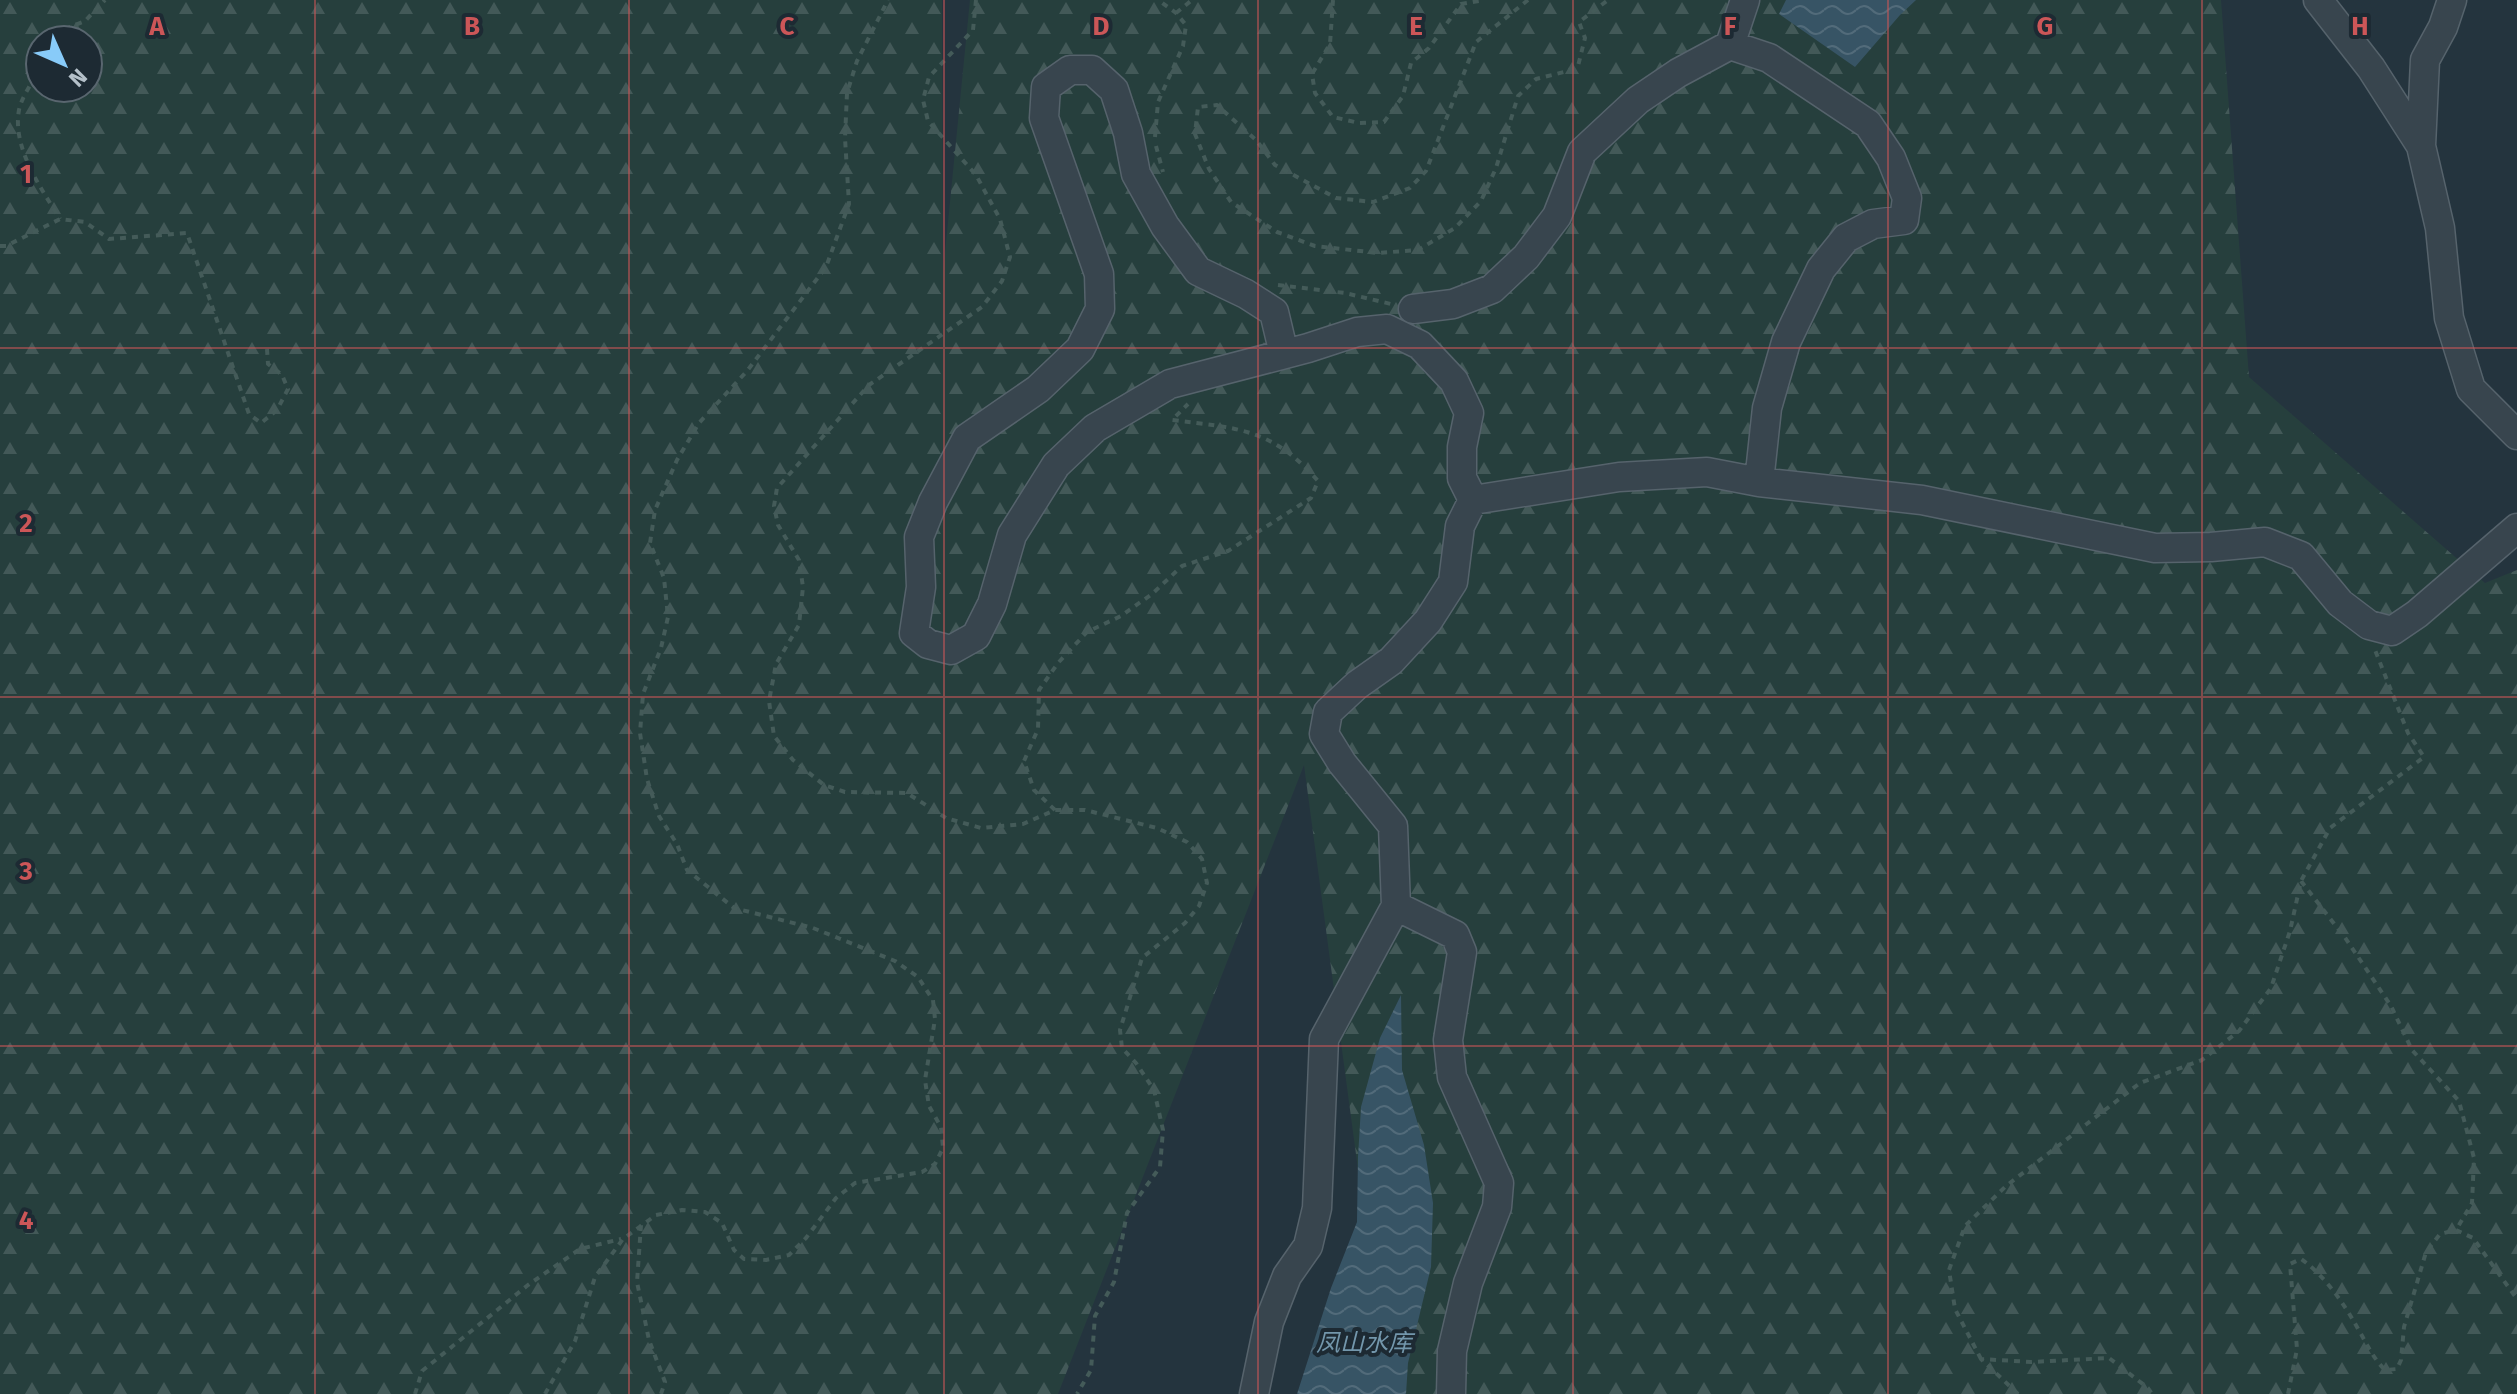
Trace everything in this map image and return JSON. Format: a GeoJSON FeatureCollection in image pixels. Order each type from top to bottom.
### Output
{"type":"FeatureCollection","features":[{"type":"Feature","properties":{"kind":"street"},"geometry":{"type":"LineString","coordinates":[[1413,309],[1453,304],[1492,289],[1526,257],[1557,216],[1582,152],[1638,100],[1678,73],[1730,45],[1745,0]]}},
{"type":"Feature","properties":{"kind":"street"},"geometry":{"type":"LineString","coordinates":[[2318,0],[2371,68],[2421,146]]}},
{"type":"Feature","properties":{"kind":"street"},"geometry":{"type":"LineString","coordinates":[[2452,0],[2443,27],[2425,60],[2421,146],[2440,228],[2449,318],[2471,389],[2517,435]]}},
{"type":"Feature","properties":{"kind":"street"},"geometry":{"type":"LineString","coordinates":[[1730,45],[1769,58],[1868,124],[1891,158],[1907,198],[1904,220],[1873,224],[1846,238],[1821,269],[1786,342],[1767,408],[1759,482]]}},
{"type":"Feature","properties":{"kind":"street"},"geometry":{"type":"LineString","coordinates":[[1284,354],[1274,312],[1246,294],[1198,271],[1165,226],[1136,174],[1128,133],[1114,90],[1092,70],[1070,70],[1046,87],[1044,118],[1099,274],[1100,309],[1080,349],[1038,389],[967,438],[933,502],[919,537],[921,587],[914,633],[928,644],[951,650],[976,636],[992,604],[1012,535],[1056,465],[1095,428],[1170,384],[1284,354],[1357,332],[1387,329],[1420,345],[1454,381],[1469,413],[1462,447],[1462,478],[1473,500]]}},
{"type":"Feature","properties":{"kind":"street"},"geometry":{"type":"LineString","coordinates":[[1473,500],[1619,477],[1707,472],[1759,482],[1922,500],[2155,548],[2265,542],[2301,556],[2340,603],[2369,625],[2392,631],[2417,614],[2517,528]]}},
{"type":"Feature","properties":{"kind":"street"},"geometry":{"type":"LineString","coordinates":[[1254,1394],[1269,1322],[1287,1276],[1308,1246],[1317,1208],[1324,1039],[1396,906],[1393,826],[1342,763],[1324,734],[1328,712],[1357,685],[1391,661],[1428,621],[1453,582],[1460,526],[1473,500]]}},
{"type":"Feature","properties":{"kind":"street"},"geometry":{"type":"LineString","coordinates":[[1396,906],[1455,935],[1462,952],[1448,1040],[1452,1077],[1499,1183],[1497,1207],[1468,1283],[1452,1351],[1451,1394]]}},
{"type":"Feature","properties":{"kind":"path"},"geometry":{"type":"LineString","coordinates":[[78,24],[85,21],[105,0]]}},
{"type":"Feature","properties":{"kind":"path"},"geometry":{"type":"LineString","coordinates":[[545,1394],[575,1341],[595,1277],[623,1239],[656,1215],[682,1210],[705,1212],[722,1223],[734,1250],[744,1259],[766,1260],[789,1255],[836,1198],[855,1183],[922,1172],[935,1164],[943,1148],[941,1127],[929,1106],[925,1080],[935,1019],[933,1000],[918,977],[895,961],[813,928],[734,908],[687,870],[677,844],[659,816],[647,779],[640,733],[643,694],[661,648],[668,617],[664,578],[650,543],[655,510],[677,460],[699,423],[747,371],[826,267],[849,204],[845,138],[847,93],[857,61],[888,0]]}},
{"type":"Feature","properties":{"kind":"path"},"geometry":{"type":"LineString","coordinates":[[976,0],[973,30],[929,77],[923,100],[928,121],[976,175],[1000,219],[1010,257],[1002,281],[982,307],[869,385],[777,488],[774,506],[778,525],[799,560],[803,587],[799,625],[776,664],[769,701],[774,736],[793,760],[824,785],[845,792],[907,793],[946,818],[981,828],[1023,824],[1055,810],[1085,810],[1157,828],[1187,842],[1202,859],[1207,883],[1199,906],[1185,923],[1142,958],[1120,1030],[1122,1048],[1154,1090],[1163,1130],[1160,1167],[1127,1213],[1114,1282],[1095,1316],[1091,1370],[1077,1394]]}},
{"type":"Feature","properties":{"kind":"path"},"geometry":{"type":"LineString","coordinates":[[1158,0],[1186,25],[1183,46],[1158,102],[1155,138],[1164,176]]}},
{"type":"Feature","properties":{"kind":"path"},"geometry":{"type":"LineString","coordinates":[[1176,13],[1192,0]]}},
{"type":"Feature","properties":{"kind":"path"},"geometry":{"type":"LineString","coordinates":[[1333,0],[1330,44],[1312,74],[1315,93],[1333,117],[1359,123],[1384,122],[1403,96],[1411,63],[1429,48],[1461,4],[1484,0]]}},
{"type":"Feature","properties":{"kind":"path"},"geometry":{"type":"LineString","coordinates":[[1528,0],[1476,42],[1426,171],[1410,188],[1373,202],[1336,198],[1275,165],[1256,140],[1217,105],[1198,107],[1195,134],[1209,169],[1231,202],[1277,232],[1315,246],[1378,253],[1418,250],[1455,228],[1481,201],[1496,168],[1518,96],[1536,79],[1578,66],[1585,38],[1579,22],[1608,0]]}},
{"type":"Feature","properties":{"kind":"path"},"geometry":{"type":"LineString","coordinates":[[24,99],[19,109],[20,138],[35,179],[60,219]]}},
{"type":"Feature","properties":{"kind":"path"},"geometry":{"type":"LineString","coordinates":[[0,246],[6,246],[60,219],[85,222],[109,239],[187,233],[249,414],[261,423],[277,410],[288,389],[282,375],[268,364],[267,349]]}},
{"type":"Feature","properties":{"kind":"path"},"geometry":{"type":"LineString","coordinates":[[1266,283],[1345,293],[1413,309]]}},
{"type":"Feature","properties":{"kind":"path"},"geometry":{"type":"LineString","coordinates":[[1055,810],[1034,790],[1024,761],[1038,729],[1039,690],[1058,663],[1087,632],[1121,616],[1152,594],[1182,566],[1228,551],[1311,498],[1318,481],[1305,466],[1276,443],[1239,429],[1172,420],[1191,400]]}},
{"type":"Feature","properties":{"kind":"path"},"geometry":{"type":"LineString","coordinates":[[2018,1394],[1981,1359],[1955,1309],[1949,1270],[1965,1226],[2006,1186],[2140,1083],[2202,1060],[2239,1031],[2271,988],[2290,931],[2301,881],[2330,828],[2424,757],[2408,733],[2378,663],[2369,625]]}},
{"type":"Feature","properties":{"kind":"path"},"geometry":{"type":"LineString","coordinates":[[2301,881],[2346,939],[2391,1006],[2412,1050],[2459,1101],[2474,1158],[2472,1203],[2456,1230]]}},
{"type":"Feature","properties":{"kind":"path"},"geometry":{"type":"LineString","coordinates":[[641,1225],[637,1282],[649,1340],[665,1382],[661,1394]]}},
{"type":"Feature","properties":{"kind":"path"},"geometry":{"type":"LineString","coordinates":[[2288,1394],[2297,1349],[2290,1264],[2301,1259],[2317,1270],[2355,1324],[2375,1360],[2385,1370],[2397,1369],[2401,1360],[2404,1327],[2426,1252],[2440,1234],[2456,1230],[2473,1238],[2517,1299]]}},
{"type":"Feature","properties":{"kind":"path"},"geometry":{"type":"LineString","coordinates":[[415,1394],[422,1371],[528,1285],[580,1249],[623,1239]]}},
{"type":"Feature","properties":{"kind":"path"},"geometry":{"type":"LineString","coordinates":[[1981,1359],[2031,1362],[2109,1358],[2152,1394]]}},
{"type":"Feature","properties":{"kind":"green space"},"geometry":{"type":"Polygon","coordinates":[[[0,0],[942,0],[943,273],[970,0],[2221,0],[2249,377],[2485,583],[2517,570],[2517,1394],[1388,1394],[1304,765],[1058,1394],[0,1394],[0,0]]]}},
{"type":"Feature","properties":{"kind":"water"},"geometry":{"type":"Polygon","coordinates":[[[1786,0],[1916,0],[1855,67],[1779,14],[1786,0]]]}},
{"type":"Feature","properties":{"kind":"water","name":"凤山水库"},"geometry":{"type":"Polygon","coordinates":[[[1401,995],[1402,1070],[1424,1145],[1433,1203],[1431,1267],[1408,1363],[1406,1394],[1297,1394],[1331,1288],[1357,1222],[1361,1107],[1380,1038],[1401,995]]]}}]}
